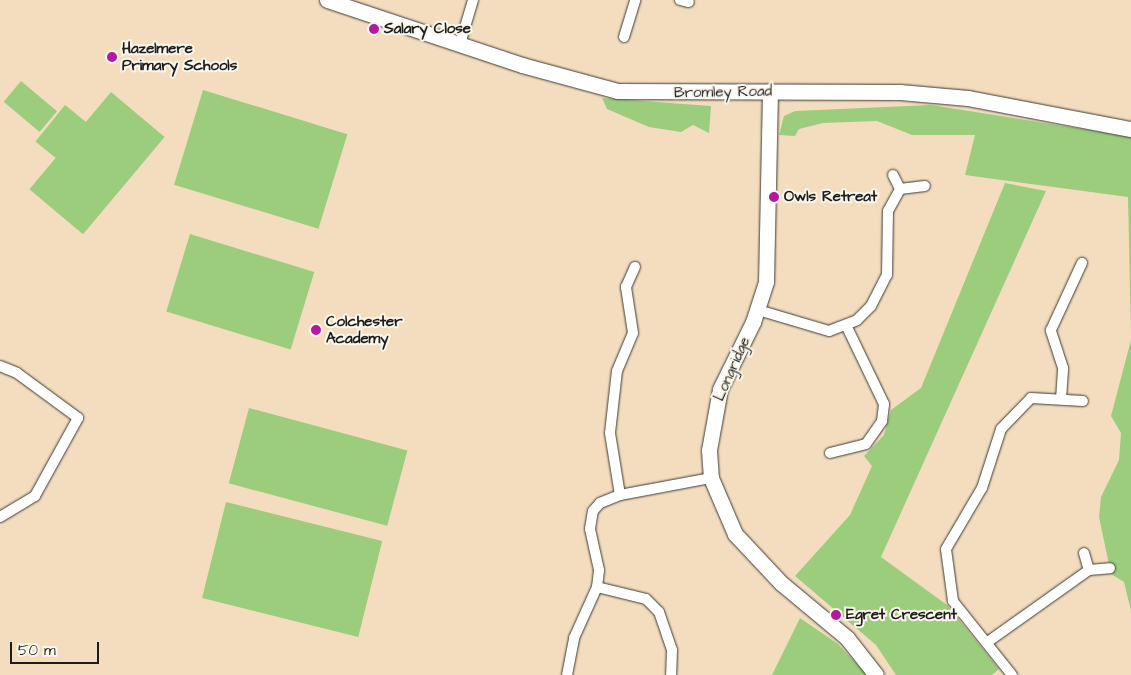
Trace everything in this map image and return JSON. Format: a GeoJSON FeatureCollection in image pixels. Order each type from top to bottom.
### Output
{"type":"FeatureCollection","features":[{"type":"Feature","properties":{"kind":"street","name":"Bromley Road"},"geometry":{"type":"LineString","coordinates":[[326,0],[460,44],[618,90],[900,92],[968,98],[1131,129]]}},
{"type":"Feature","properties":{"kind":"street"},"geometry":{"type":"LineString","coordinates":[[460,44],[473,0]]}},
{"type":"Feature","properties":{"kind":"street"},"geometry":{"type":"LineString","coordinates":[[624,37],[635,0]]}},
{"type":"Feature","properties":{"kind":"street","name":"Longridge"},"geometry":{"type":"LineString","coordinates":[[770,91],[768,263],[758,310],[720,389],[709,450],[711,478],[735,534],[781,583],[847,638],[876,675]]}},
{"type":"Feature","properties":{"kind":"street"},"geometry":{"type":"LineString","coordinates":[[893,175],[900,189]]}},
{"type":"Feature","properties":{"kind":"street"},"geometry":{"type":"LineString","coordinates":[[900,189],[925,186]]}},
{"type":"Feature","properties":{"kind":"street"},"geometry":{"type":"LineString","coordinates":[[758,310],[808,327],[829,331],[847,326],[871,306],[887,275],[888,211],[900,189]]}},
{"type":"Feature","properties":{"kind":"street"},"geometry":{"type":"LineString","coordinates":[[1061,399],[1063,368],[1051,330],[1082,263]]}},
{"type":"Feature","properties":{"kind":"street"},"geometry":{"type":"LineString","coordinates":[[620,495],[610,432],[617,371],[633,333],[626,287],[635,267]]}},
{"type":"Feature","properties":{"kind":"street"},"geometry":{"type":"LineString","coordinates":[[830,453],[866,444],[882,421],[884,404],[847,326]]}},
{"type":"Feature","properties":{"kind":"street"},"geometry":{"type":"LineString","coordinates":[[0,366],[17,373],[78,418],[35,496],[0,517]]}},
{"type":"Feature","properties":{"kind":"street"},"geometry":{"type":"LineString","coordinates":[[1012,675],[989,642],[953,601],[946,549],[982,488],[1001,429],[1031,398],[1083,401]]}},
{"type":"Feature","properties":{"kind":"street"},"geometry":{"type":"LineString","coordinates":[[567,675],[574,638],[597,587],[599,570],[590,521],[600,503],[620,495],[711,478]]}},
{"type":"Feature","properties":{"kind":"street"},"geometry":{"type":"LineString","coordinates":[[1084,552],[1088,570]]}},
{"type":"Feature","properties":{"kind":"street"},"geometry":{"type":"LineString","coordinates":[[989,642],[1088,570],[1110,568]]}},
{"type":"Feature","properties":{"kind":"street"},"geometry":{"type":"LineString","coordinates":[[597,587],[646,599],[659,612],[672,650],[671,675]]}},
{"type":"Feature","properties":{"kind":"green space"},"geometry":{"type":"Polygon","coordinates":[[[21,81],[57,111],[40,132],[4,102],[21,81]]]}},
{"type":"Feature","properties":{"kind":"green space"},"geometry":{"type":"Polygon","coordinates":[[[203,90],[347,134],[318,229],[174,185],[203,90]]]}},
{"type":"Feature","properties":{"kind":"green space"},"geometry":{"type":"Polygon","coordinates":[[[111,92],[165,137],[83,234],[29,189],[111,92]]]}},
{"type":"Feature","properties":{"kind":"green space"},"geometry":{"type":"Polygon","coordinates":[[[602,98],[711,106],[709,133],[693,125],[681,132],[649,127],[607,109],[602,98]]]}},
{"type":"Feature","properties":{"kind":"green space"},"geometry":{"type":"Polygon","coordinates":[[[65,105],[86,122],[56,159],[35,142],[65,105]]]}},
{"type":"Feature","properties":{"kind":"green space"},"geometry":{"type":"Polygon","coordinates":[[[931,105],[1114,134],[1131,130],[1131,336],[1128,197],[965,175],[975,135],[912,135],[877,121],[823,123],[799,129],[795,136],[779,135],[784,116],[795,111],[931,105]]]}},
{"type":"Feature","properties":{"kind":"green space"},"geometry":{"type":"Polygon","coordinates":[[[1005,183],[1046,191],[881,557],[947,605],[999,669],[992,675],[896,675],[876,645],[795,576],[850,515],[872,466],[864,456],[884,435],[891,410],[921,388],[1005,183]]]}},
{"type":"Feature","properties":{"kind":"green space"},"geometry":{"type":"Polygon","coordinates":[[[190,234],[314,272],[291,349],[166,311],[190,234]]]}},
{"type":"Feature","properties":{"kind":"green space"},"geometry":{"type":"Polygon","coordinates":[[[1131,340],[1131,611],[1124,582],[1111,574],[1099,517],[1101,497],[1119,460],[1121,433],[1111,416],[1131,340]]]}},
{"type":"Feature","properties":{"kind":"green space"},"geometry":{"type":"Polygon","coordinates":[[[249,408],[407,450],[387,526],[229,483],[249,408]]]}},
{"type":"Feature","properties":{"kind":"green space"},"geometry":{"type":"Polygon","coordinates":[[[226,502],[382,541],[358,637],[202,598],[226,502]]]}},
{"type":"Feature","properties":{"kind":"green space"},"geometry":{"type":"Polygon","coordinates":[[[800,618],[838,644],[867,675],[772,675],[800,618]]]}},
{"type":"Feature","properties":{"kind":"place","name":"Salary Close"},"geometry":{"type":"Point","coordinates":[374,29]}},
{"type":"Feature","properties":{"kind":"place","name":"Hazelmere Primary Schools"},"geometry":{"type":"Point","coordinates":[112,57]}},
{"type":"Feature","properties":{"kind":"place","name":"Owls Retreat"},"geometry":{"type":"Point","coordinates":[774,197]}},
{"type":"Feature","properties":{"kind":"place","name":"Colchester Academy"},"geometry":{"type":"Point","coordinates":[316,330]}},
{"type":"Feature","properties":{"kind":"place","name":"Egret Crescent"},"geometry":{"type":"Point","coordinates":[836,615]}}]}
